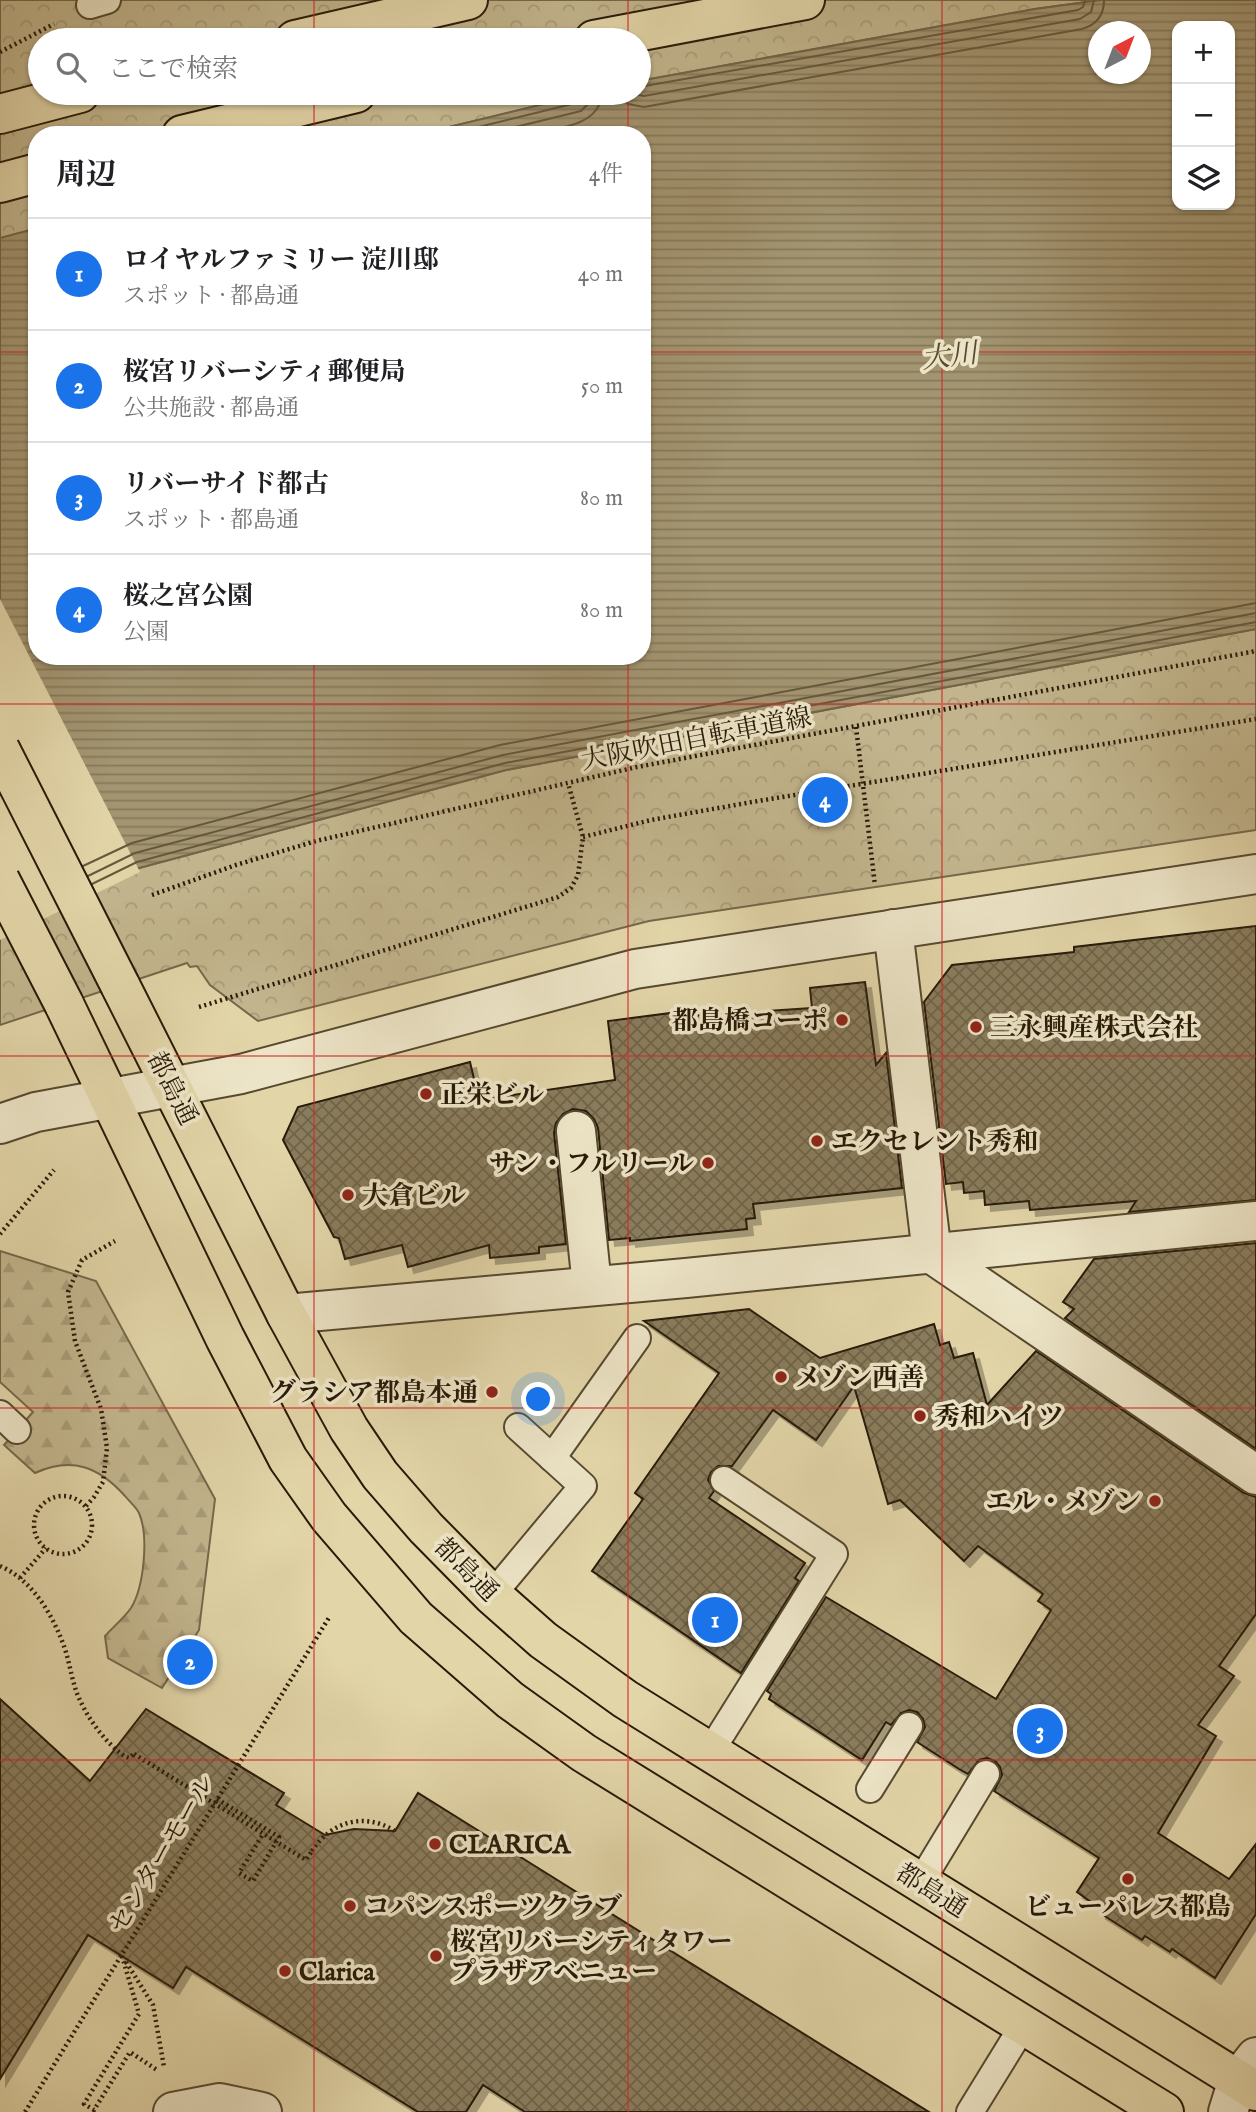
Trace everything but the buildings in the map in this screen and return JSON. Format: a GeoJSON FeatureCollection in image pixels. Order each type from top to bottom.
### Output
{"type":"FeatureCollection","features":[{"type":"Feature","properties":{"kind":"main road"},"geometry":{"type":"LineString","coordinates":[[347,28],[468,0]]}},
{"type":"Feature","properties":{"kind":"main road"},"geometry":{"type":"LineString","coordinates":[[651,29],[805,0]]}},
{"type":"Feature","properties":{"kind":"main road"},"geometry":{"type":"LineString","coordinates":[[0,114],[34,105]]}},
{"type":"Feature","properties":{"kind":"main road"},"geometry":{"type":"LineString","coordinates":[[219,126],[306,105]]}},
{"type":"Feature","properties":{"kind":"main road"},"geometry":{"type":"LineString","coordinates":[[0,183],[28,175]]}},
{"type":"Feature","properties":{"kind":"main road","name":"都島通"},"geometry":{"type":"LineString","coordinates":[[0,749],[286,1314],[349,1429],[380,1475],[426,1528],[492,1595],[542,1640],[625,1699],[1245,2085]]}},
{"type":"Feature","properties":{"kind":"main road"},"geometry":{"type":"LineString","coordinates":[[0,880],[64,1004],[225,1338],[288,1459],[329,1517],[415,1618],[510,1700],[584,1753],[1164,2112]]}},
{"type":"Feature","properties":{"kind":"street"},"geometry":{"type":"LineString","coordinates":[[0,1124],[36,1112],[241,1074],[332,1052],[635,969],[1256,874]]}},
{"type":"Feature","properties":{"kind":"street"},"geometry":{"type":"LineString","coordinates":[[893,929],[932,1254],[1256,1475]]}},
{"type":"Feature","properties":{"kind":"street"},"geometry":{"type":"LineString","coordinates":[[576,1131],[592,1286]]}},
{"type":"Feature","properties":{"kind":"street"},"geometry":{"type":"LineString","coordinates":[[286,1314],[1256,1221]]}},
{"type":"Feature","properties":{"kind":"street"},"geometry":{"type":"LineString","coordinates":[[173,2112],[220,2103],[262,2112]]}},
{"type":"Feature","properties":{"kind":"lane"},"geometry":{"type":"LineString","coordinates":[[552,1458],[637,1338]]}},
{"type":"Feature","properties":{"kind":"lane"},"geometry":{"type":"LineString","coordinates":[[492,1595],[583,1486],[518,1427]]}},
{"type":"Feature","properties":{"kind":"lane"},"geometry":{"type":"LineString","coordinates":[[710,1752],[834,1554],[724,1480]]}},
{"type":"Feature","properties":{"kind":"lane"},"geometry":{"type":"LineString","coordinates":[[870,1788],[909,1726]]}},
{"type":"Feature","properties":{"kind":"lane"},"geometry":{"type":"LineString","coordinates":[[920,1883],[986,1774]]}},
{"type":"Feature","properties":{"kind":"lane"},"geometry":{"type":"LineString","coordinates":[[970,2112],[1023,2026]]}},
{"type":"Feature","properties":{"kind":"path"},"geometry":{"type":"LineString","coordinates":[[48,28],[99,2]]}},
{"type":"Feature","properties":{"kind":"path"},"geometry":{"type":"LineString","coordinates":[[0,52],[28,38]]}},
{"type":"Feature","properties":{"kind":"path","name":"大阪吹田自転車道線"},"geometry":{"type":"LineString","coordinates":[[152,895],[236,865],[316,841],[637,767],[1256,651]]}},
{"type":"Feature","properties":{"kind":"path"},"geometry":{"type":"LineString","coordinates":[[583,837],[651,820],[1256,719]]}},
{"type":"Feature","properties":{"kind":"path"},"geometry":{"type":"LineString","coordinates":[[856,727],[873,870]]}},
{"type":"Feature","properties":{"kind":"path"},"geometry":{"type":"LineString","coordinates":[[199,1007],[558,897],[571,888],[578,875],[583,837],[568,783]]}},
{"type":"Feature","properties":{"kind":"path"},"geometry":{"type":"LineString","coordinates":[[0,1234],[54,1170]]}},
{"type":"Feature","properties":{"kind":"path"},"geometry":{"type":"LineString","coordinates":[[86,1506],[103,1482],[107,1448],[101,1409],[75,1341],[68,1292],[82,1260],[115,1241]]}},
{"type":"Feature","properties":{"kind":"path"},"geometry":{"type":"LineString","coordinates":[[61,1495],[75,1497],[86,1506],[92,1521],[90,1538],[78,1550],[62,1554],[46,1548],[37,1538],[34,1524],[38,1510],[47,1500],[61,1495]]}},
{"type":"Feature","properties":{"kind":"path"},"geometry":{"type":"LineString","coordinates":[[20,1578],[46,1548]]}},
{"type":"Feature","properties":{"kind":"path"},"geometry":{"type":"LineString","coordinates":[[0,1566],[20,1578],[47,1611],[63,1644],[79,1697],[96,1728],[116,1750],[129,1758],[134,1754],[306,1860],[322,1837],[342,1824],[361,1820],[395,1831]]}},
{"type":"Feature","properties":{"kind":"path","name":"センターモール"},"geometry":{"type":"LineString","coordinates":[[25,2112],[330,1616]]}},
{"type":"Feature","properties":{"kind":"path"},"geometry":{"type":"LineString","coordinates":[[218,1799],[279,1837],[253,1881],[239,1873],[263,1834]]}},
{"type":"Feature","properties":{"kind":"path"},"geometry":{"type":"LineString","coordinates":[[121,1955],[153,2005],[166,2076],[130,2052],[93,2110],[84,2104],[139,2014],[121,1955]]}},
{"type":"Feature","properties":{"kind":"green space"},"geometry":{"type":"Polygon","coordinates":[[[0,0],[1101,0],[1035,9],[651,79],[651,28],[28,28],[28,105],[540,105],[453,126],[28,126],[28,232],[0,240],[0,0]]]}},
{"type":"Feature","properties":{"kind":"green space"},"geometry":{"type":"Polygon","coordinates":[[[1256,629],[1256,830],[649,921],[258,1021],[210,985],[197,966],[190,967],[187,963],[0,1025],[0,936],[139,868],[506,770],[1256,629]]]}},
{"type":"Feature","properties":{"kind":"green space"},"geometry":{"type":"Polygon","coordinates":[[[0,1251],[96,1281],[215,1499],[199,1630],[162,1688],[108,1658],[105,1636],[131,1608],[139,1588],[144,1561],[144,1535],[138,1511],[115,1486],[95,1471],[61,1465],[35,1473],[4,1445],[33,1412],[0,1382],[0,1251]]]}},
{"type":"Feature","properties":{"kind":"water","name":"大川"},"geometry":{"type":"Polygon","coordinates":[[[1101,0],[1256,0],[1256,629],[506,770],[139,868],[0,936],[0,238],[28,230],[28,665],[651,665],[651,126],[453,126],[540,105],[651,105],[651,79],[1035,9],[1101,0]]]}},
{"type":"Feature","properties":{"kind":"pier"},"geometry":{"type":"Polygon","coordinates":[[[0,599],[28,654],[28,665],[34,665],[140,872],[0,940],[0,599]]]}},
{"type":"Feature","properties":{"kind":"place","name":"桜之宮公園"},"geometry":{"type":"Point","coordinates":[825,800]}},
{"type":"Feature","properties":{"kind":"place","name":"都島橋コーポ"},"geometry":{"type":"Point","coordinates":[842,1020]}},
{"type":"Feature","properties":{"kind":"place","name":"三永興産株式会社"},"geometry":{"type":"Point","coordinates":[976,1027]}},
{"type":"Feature","properties":{"kind":"place","name":"正栄ビル"},"geometry":{"type":"Point","coordinates":[426,1094]}},
{"type":"Feature","properties":{"kind":"place","name":"エクセレント秀和"},"geometry":{"type":"Point","coordinates":[817,1141]}},
{"type":"Feature","properties":{"kind":"place","name":"サン・フルリール"},"geometry":{"type":"Point","coordinates":[708,1163]}},
{"type":"Feature","properties":{"kind":"place","name":"大倉ビル"},"geometry":{"type":"Point","coordinates":[348,1195]}},
{"type":"Feature","properties":{"kind":"place","name":"メゾン西善"},"geometry":{"type":"Point","coordinates":[781,1377]}},
{"type":"Feature","properties":{"kind":"place","name":"グラシア都島本通"},"geometry":{"type":"Point","coordinates":[492,1392]}},
{"type":"Feature","properties":{"kind":"place","name":"秀和ハイツ"},"geometry":{"type":"Point","coordinates":[920,1416]}},
{"type":"Feature","properties":{"kind":"place","name":"エル・メゾン"},"geometry":{"type":"Point","coordinates":[1155,1501]}},
{"type":"Feature","properties":{"kind":"place","name":"ロイヤルファミリー 淀川邸"},"geometry":{"type":"Point","coordinates":[715,1620]}},
{"type":"Feature","properties":{"kind":"place","name":"桜宮リバーシティ郵便局"},"geometry":{"type":"Point","coordinates":[190,1662]}},
{"type":"Feature","properties":{"kind":"place","name":"リバーサイド都古"},"geometry":{"type":"Point","coordinates":[1040,1731]}},
{"type":"Feature","properties":{"kind":"place","name":"CLARICA"},"geometry":{"type":"Point","coordinates":[435,1844]}},
{"type":"Feature","properties":{"kind":"place","name":"ビューパレス都島"},"geometry":{"type":"Point","coordinates":[1128,1879]}},
{"type":"Feature","properties":{"kind":"place","name":"コパンスポーツクラブ"},"geometry":{"type":"Point","coordinates":[350,1906]}},
{"type":"Feature","properties":{"kind":"place","name":"桜宮リバーシティタワー プラザアベニュー"},"geometry":{"type":"Point","coordinates":[436,1956]}},
{"type":"Feature","properties":{"kind":"place","name":"Clarica"},"geometry":{"type":"Point","coordinates":[285,1971]}}]}
